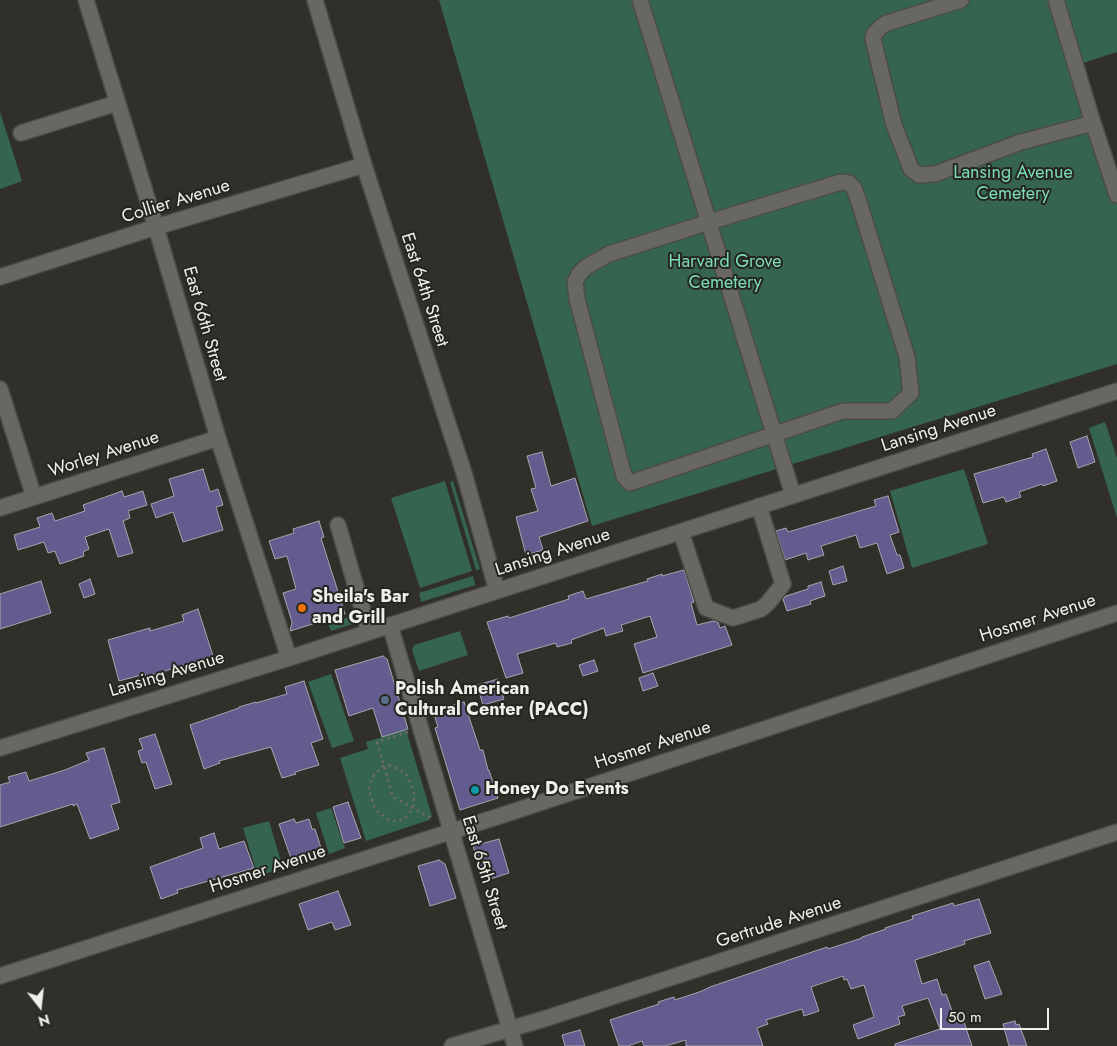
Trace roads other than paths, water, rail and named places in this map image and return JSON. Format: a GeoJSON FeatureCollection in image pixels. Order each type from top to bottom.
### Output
{"type":"FeatureCollection","features":[{"type":"Feature","properties":{"kind":"street","name":"East 66th Street"},"geometry":{"type":"LineString","coordinates":[[86,0],[156,227],[218,438],[289,658]]}},
{"type":"Feature","properties":{"kind":"street","name":"East 64th Street"},"geometry":{"type":"LineString","coordinates":[[315,0],[364,165],[464,474],[497,591]]}},
{"type":"Feature","properties":{"kind":"street"},"geometry":{"type":"LineString","coordinates":[[640,0],[793,495]]}},
{"type":"Feature","properties":{"kind":"street"},"geometry":{"type":"LineString","coordinates":[[961,0],[887,24],[874,34],[873,39],[894,125],[907,162],[915,173],[919,176],[934,174],[1021,142],[1093,123]]}},
{"type":"Feature","properties":{"kind":"street"},"geometry":{"type":"LineString","coordinates":[[1056,0],[1117,195]]}},
{"type":"Feature","properties":{"kind":"street"},"geometry":{"type":"LineString","coordinates":[[21,133],[117,103]]}},
{"type":"Feature","properties":{"kind":"street","name":"Collier Avenue"},"geometry":{"type":"LineString","coordinates":[[0,277],[156,227],[364,165]]}},
{"type":"Feature","properties":{"kind":"street"},"geometry":{"type":"LineString","coordinates":[[841,182],[849,183],[854,188],[858,199],[907,357],[911,393],[892,411],[843,411],[774,434],[630,483],[624,476],[577,299],[575,282],[579,274],[586,267],[609,254],[841,182]]}},
{"type":"Feature","properties":{"kind":"street"},"geometry":{"type":"LineString","coordinates":[[0,389],[34,497]]}},
{"type":"Feature","properties":{"kind":"street","name":"Lansing Avenue"},"geometry":{"type":"LineString","coordinates":[[0,748],[289,658],[1117,392]]}},
{"type":"Feature","properties":{"kind":"street","name":"Worley Avenue"},"geometry":{"type":"LineString","coordinates":[[0,508],[218,438]]}},
{"type":"Feature","properties":{"kind":"street"},"geometry":{"type":"LineString","coordinates":[[681,532],[706,608],[733,618],[761,610],[782,584],[759,506]]}},
{"type":"Feature","properties":{"kind":"street"},"geometry":{"type":"LineString","coordinates":[[338,525],[369,632]]}},
{"type":"Feature","properties":{"kind":"street","name":"Hosmer Avenue"},"geometry":{"type":"LineString","coordinates":[[0,976],[1117,613]]}},
{"type":"Feature","properties":{"kind":"street","name":"East 65th Street"},"geometry":{"type":"LineString","coordinates":[[390,625],[475,906],[515,1046]]}},
{"type":"Feature","properties":{"kind":"street","name":"Gertrude Avenue"},"geometry":{"type":"LineString","coordinates":[[452,1046],[510,1029],[1117,832]]}},
{"type":"Feature","properties":{"kind":"place","name":"Sheila's Bar and Grill"},"geometry":{"type":"Point","coordinates":[302,608]}},
{"type":"Feature","properties":{"kind":"place","name":"Polish American Cultural Center (PACC)"},"geometry":{"type":"Point","coordinates":[385,700]}},
{"type":"Feature","properties":{"kind":"place","name":"Honey Do Events"},"geometry":{"type":"Point","coordinates":[475,790]}},
{"type":"Feature","properties":{"kind":"park label","name":"Lansing Avenue Cemetery"},"geometry":{"type":"Point","coordinates":[1013,184]}},
{"type":"Feature","properties":{"kind":"park label","name":"Harvard Grove Cemetery"},"geometry":{"type":"Point","coordinates":[725,273]}}]}
